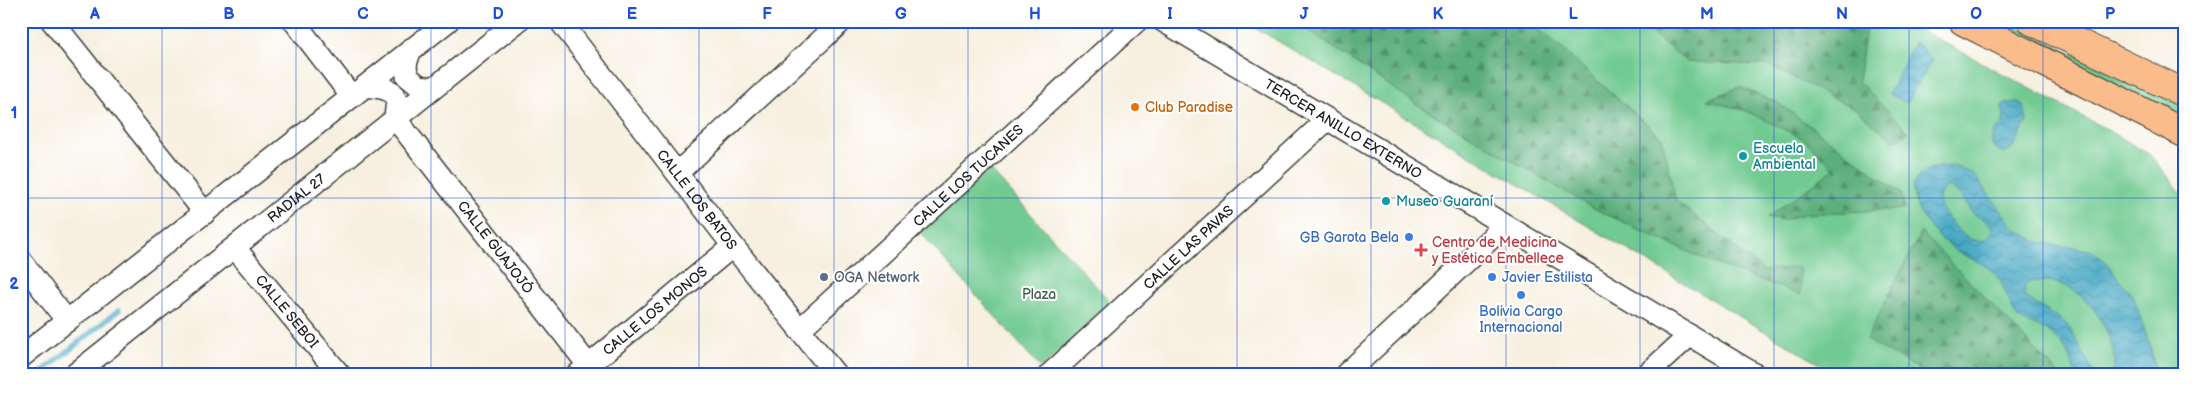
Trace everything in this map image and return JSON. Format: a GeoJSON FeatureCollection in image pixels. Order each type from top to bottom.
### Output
{"type":"FeatureCollection","features":[{"type":"Feature","properties":{"kind":"main road"},"geometry":{"type":"LineString","coordinates":[[1963,21],[2184,133]]}},
{"type":"Feature","properties":{"kind":"main road"},"geometry":{"type":"LineString","coordinates":[[2034,22],[2184,93]]}},
{"type":"Feature","properties":{"kind":"street"},"geometry":{"type":"LineString","coordinates":[[52,21],[205,213]]}},
{"type":"Feature","properties":{"kind":"street"},"geometry":{"type":"LineString","coordinates":[[294,21],[359,92]]}},
{"type":"Feature","properties":{"kind":"street"},"geometry":{"type":"LineString","coordinates":[[21,357],[448,21]]}},
{"type":"Feature","properties":{"kind":"street","name":"RADIAL 27"},"geometry":{"type":"LineString","coordinates":[[83,372],[395,118],[518,21]]}},
{"type":"Feature","properties":{"kind":"street","name":"CALLE LOS BATOS"},"geometry":{"type":"LineString","coordinates":[[560,21],[733,246],[836,375]]}},
{"type":"Feature","properties":{"kind":"street"},"geometry":{"type":"LineString","coordinates":[[677,173],[842,21]]}},
{"type":"Feature","properties":{"kind":"street","name":"CALLE LOS TUCANES"},"geometry":{"type":"LineString","coordinates":[[799,330],[1137,21]]}},
{"type":"Feature","properties":{"kind":"street","name":"TERCER ANILLO EXTERNO"},"geometry":{"type":"LineString","coordinates":[[1163,21],[1756,375]]}},
{"type":"Feature","properties":{"kind":"street"},"geometry":{"type":"LineString","coordinates":[[411,49],[406,64],[407,76],[419,86],[433,88]]}},
{"type":"Feature","properties":{"kind":"street"},"geometry":{"type":"LineString","coordinates":[[359,92],[382,88],[392,92],[396,101],[395,118]]}},
{"type":"Feature","properties":{"kind":"street","name":"CALLE GUAJOJÓ"},"geometry":{"type":"LineString","coordinates":[[395,118],[587,372]]}},
{"type":"Feature","properties":{"kind":"street","name":"CALLE LAS PAVAS"},"geometry":{"type":"LineString","coordinates":[[1049,375],[1327,120]]}},
{"type":"Feature","properties":{"kind":"street"},"geometry":{"type":"LineString","coordinates":[[1345,375],[1504,226]]}},
{"type":"Feature","properties":{"kind":"street","name":"CALLE LOS MONOS"},"geometry":{"type":"LineString","coordinates":[[587,372],[733,246]]}},
{"type":"Feature","properties":{"kind":"street","name":"CALLE SEBOI"},"geometry":{"type":"LineString","coordinates":[[235,248],[340,375]]}},
{"type":"Feature","properties":{"kind":"street"},"geometry":{"type":"LineString","coordinates":[[21,260],[67,321]]}},
{"type":"Feature","properties":{"kind":"street"},"geometry":{"type":"LineString","coordinates":[[1646,375],[1689,336]]}},
{"type":"Feature","properties":{"kind":"green space"},"geometry":{"type":"Polygon","coordinates":[[[1244,21],[1904,21],[2104,128],[2150,155],[2184,196],[2184,375],[1838,375],[1244,21]]]}},
{"type":"Feature","properties":{"kind":"green space"},"geometry":{"type":"Polygon","coordinates":[[[1294,21],[1519,21],[1545,34],[1662,138],[1676,201],[1764,271],[1799,267],[1801,295],[1708,261],[1595,209],[1424,109],[1294,21]]]}},
{"type":"Feature","properties":{"kind":"green space"},"geometry":{"type":"Polygon","coordinates":[[[1638,21],[1864,21],[1867,23],[1858,81],[1909,132],[1894,141],[1856,109],[1768,65],[1687,62],[1638,21]]]}},
{"type":"Feature","properties":{"kind":"green space"},"geometry":{"type":"Polygon","coordinates":[[[1985,21],[2004,21],[2182,105],[2184,121],[1985,21]]]}},
{"type":"Feature","properties":{"kind":"green space"},"geometry":{"type":"Polygon","coordinates":[[[1739,87],[1777,102],[1901,193],[1905,209],[1803,214],[1783,220],[1768,217],[1834,169],[1804,139],[1746,111],[1707,100],[1739,87]]]}},
{"type":"Feature","properties":{"kind":"green space","name":"Plaza"},"geometry":{"type":"Polygon","coordinates":[[[989,168],[1113,305],[1041,368],[919,231],[989,168]]]}},
{"type":"Feature","properties":{"kind":"green space"},"geometry":{"type":"Polygon","coordinates":[[[1921,232],[2060,375],[1930,375],[1866,340],[1921,232]]]}},
{"type":"Feature","properties":{"kind":"water"},"geometry":{"type":"Polygon","coordinates":[[[1915,41],[1932,59],[1907,103],[1889,94],[1915,41]]]}},
{"type":"Feature","properties":{"kind":"water"},"geometry":{"type":"Polygon","coordinates":[[[2018,102],[2024,106],[2027,122],[2014,146],[2007,151],[2001,152],[1992,145],[1992,132],[2003,124],[2004,114],[2002,108],[2005,103],[2018,102]]]}},
{"type":"Feature","properties":{"kind":"water"},"geometry":{"type":"Polygon","coordinates":[[[1954,166],[1974,175],[2015,229],[2040,243],[2090,250],[2105,261],[2134,298],[2157,375],[2110,375],[2115,363],[2113,349],[2104,325],[2088,303],[2068,287],[2043,281],[2033,282],[2025,286],[2024,296],[2055,315],[2068,326],[2092,371],[2098,375],[2077,375],[2067,352],[2058,340],[2040,328],[2018,319],[1998,277],[1985,265],[1950,246],[1934,232],[1921,214],[1914,194],[1913,184],[1917,178],[1930,169],[1954,166]],[[1948,186],[1939,197],[1942,209],[1961,232],[1970,239],[1986,240],[1991,234],[1991,226],[1972,212],[1953,188],[1948,186]]]}},
{"type":"Feature","properties":{"kind":"waterway"},"geometry":{"type":"LineString","coordinates":[[38,375],[119,310]]}},
{"type":"Feature","properties":{"kind":"place","name":"Club Paradise"},"geometry":{"type":"Point","coordinates":[1135,107]}},
{"type":"Feature","properties":{"kind":"place","name":"Escuela Ambiental"},"geometry":{"type":"Point","coordinates":[1743,156]}},
{"type":"Feature","properties":{"kind":"place","name":"Museo Guaraní"},"geometry":{"type":"Point","coordinates":[1386,201]}},
{"type":"Feature","properties":{"kind":"place","name":"GB Garota Bela"},"geometry":{"type":"Point","coordinates":[1409,237]}},
{"type":"Feature","properties":{"kind":"place","name":"Centro de Medicina y Estética Embellece"},"geometry":{"type":"Point","coordinates":[1421,250]}},
{"type":"Feature","properties":{"kind":"place","name":"OGA Network"},"geometry":{"type":"Point","coordinates":[824,277]}},
{"type":"Feature","properties":{"kind":"place","name":"Javier Estilista"},"geometry":{"type":"Point","coordinates":[1492,277]}},
{"type":"Feature","properties":{"kind":"place","name":"Bolivia Cargo Internacional"},"geometry":{"type":"Point","coordinates":[1521,295]}}]}
